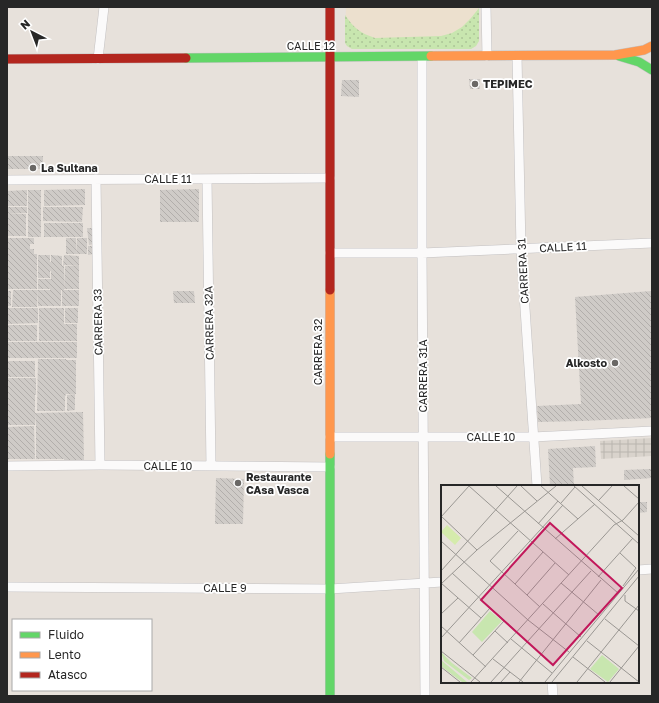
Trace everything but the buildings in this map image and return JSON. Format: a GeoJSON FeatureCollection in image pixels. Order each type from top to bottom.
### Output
{"type":"FeatureCollection","features":[{"type":"Feature","properties":{"kind":"street"},"geometry":{"type":"LineString","coordinates":[[98,59],[104,7]]}},
{"type":"Feature","properties":{"kind":"street","name":"CARRERA 32"},"geometry":{"type":"LineString","coordinates":[[330,7],[330,696]]}},
{"type":"Feature","properties":{"kind":"street"},"geometry":{"type":"LineString","coordinates":[[486,7],[487,56]]}},
{"type":"Feature","properties":{"kind":"street","name":"CALLE 12"},"geometry":{"type":"LineString","coordinates":[[7,59],[615,55],[644,50],[652,46]]}},
{"type":"Feature","properties":{"kind":"street","name":"CALLE 12"},"geometry":{"type":"LineString","coordinates":[[615,55],[639,62],[652,70]]}},
{"type":"Feature","properties":{"kind":"street","name":"CARRERA 31"},"geometry":{"type":"LineString","coordinates":[[517,56],[521,249],[537,485]]}},
{"type":"Feature","properties":{"kind":"street","name":"CARRERA 31A"},"geometry":{"type":"LineString","coordinates":[[422,57],[425,696]]}},
{"type":"Feature","properties":{"kind":"street","name":"CALLE 11"},"geometry":{"type":"LineString","coordinates":[[7,180],[330,178]]}},
{"type":"Feature","properties":{"kind":"street","name":"CARRERA 33"},"geometry":{"type":"LineString","coordinates":[[96,179],[100,465]]}},
{"type":"Feature","properties":{"kind":"street","name":"CARRERA 32A"},"geometry":{"type":"LineString","coordinates":[[206,179],[211,466]]}},
{"type":"Feature","properties":{"kind":"street","name":"CALLE 11"},"geometry":{"type":"LineString","coordinates":[[330,253],[422,253],[652,243]]}},
{"type":"Feature","properties":{"kind":"street","name":"CALLE 10"},"geometry":{"type":"LineString","coordinates":[[330,437],[533,437],[652,431]]}},
{"type":"Feature","properties":{"kind":"street","name":"CALLE 10"},"geometry":{"type":"LineString","coordinates":[[7,466],[100,465],[330,467]]}},
{"type":"Feature","properties":{"kind":"street"},"geometry":{"type":"LineString","coordinates":[[639,570],[652,569]]}},
{"type":"Feature","properties":{"kind":"street","name":"CALLE 9"},"geometry":{"type":"LineString","coordinates":[[7,587],[330,589],[441,582]]}},
{"type":"Feature","properties":{"kind":"street"},"geometry":{"type":"LineString","coordinates":[[552,683],[553,696]]}},
{"type":"Feature","properties":{"kind":"shaded area"},"geometry":{"type":"Polygon","coordinates":[[[346,7],[479,7],[479,41],[476,46],[471,49],[352,49],[347,46],[345,40],[346,7]]]}},
{"type":"Feature","properties":{"kind":"shaded area"},"geometry":{"type":"Polygon","coordinates":[[[652,438],[652,456],[601,459],[600,441],[652,438]]]}},
{"type":"Feature","properties":{"kind":"green space"},"geometry":{"type":"Polygon","coordinates":[[[479,8],[479,41],[476,46],[471,49],[352,49],[345,43],[345,15],[358,30],[375,38],[441,36],[452,33],[462,27],[479,8]]]}},
{"type":"Feature","properties":{"kind":"traffic: fast"},"geometry":{"type":"LineString","coordinates":[[186,58],[431,56]]}},
{"type":"Feature","properties":{"kind":"traffic: fast"},"geometry":{"type":"LineString","coordinates":[[619,56],[639,62],[652,70]]}},
{"type":"Feature","properties":{"kind":"traffic: fast"},"geometry":{"type":"LineString","coordinates":[[330,454],[330,696]]}},
{"type":"Feature","properties":{"kind":"traffic: slow"},"geometry":{"type":"LineString","coordinates":[[431,56],[615,55],[644,50],[652,46]]}},
{"type":"Feature","properties":{"kind":"traffic: slow"},"geometry":{"type":"LineString","coordinates":[[330,290],[330,454]]}},
{"type":"Feature","properties":{"kind":"traffic: jam"},"geometry":{"type":"LineString","coordinates":[[330,7],[330,290]]}},
{"type":"Feature","properties":{"kind":"traffic: jam"},"geometry":{"type":"LineString","coordinates":[[7,59],[186,58]]}},
{"type":"Feature","properties":{"kind":"place","name":"TEPIMEC"},"geometry":{"type":"Point","coordinates":[475,84]}},
{"type":"Feature","properties":{"kind":"place","name":"La Sultana"},"geometry":{"type":"Point","coordinates":[33,168]}},
{"type":"Feature","properties":{"kind":"place","name":"Alkosto"},"geometry":{"type":"Point","coordinates":[615,363]}},
{"type":"Feature","properties":{"kind":"place","name":"Restaurante CAsa Vasca"},"geometry":{"type":"Point","coordinates":[238,483]}}]}
